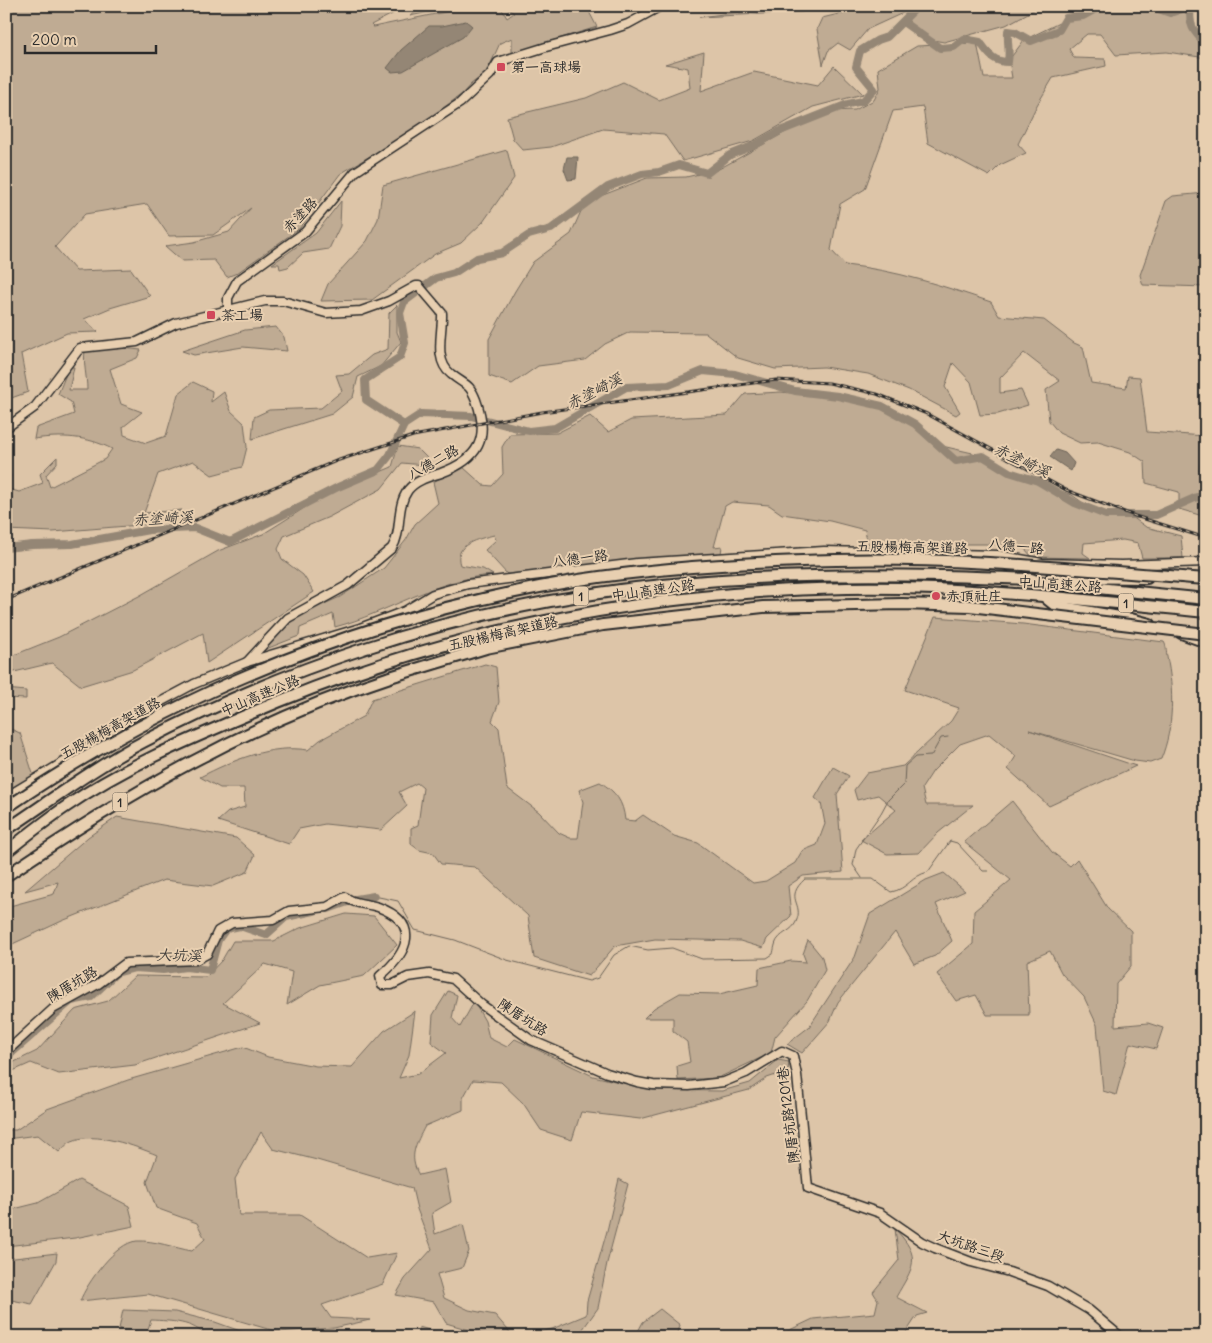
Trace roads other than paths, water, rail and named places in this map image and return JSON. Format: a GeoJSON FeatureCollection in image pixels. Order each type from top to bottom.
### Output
{"type":"FeatureCollection","features":[{"type":"Feature","properties":{"kind":"highway","name":"五股楊梅高架道路"},"geometry":{"type":"LineString","coordinates":[[6,808],[64,768],[150,720],[264,667],[354,635],[449,607],[580,580],[707,566],[838,560],[972,562],[1206,579]]}},
{"type":"Feature","properties":{"kind":"highway"},"geometry":{"type":"LineString","coordinates":[[1031,579],[1040,576],[1113,579],[1206,574]]}},
{"type":"Feature","properties":{"kind":"highway","name":"中山高速公路"},"geometry":{"type":"LineString","coordinates":[[6,830],[83,778],[142,742],[252,690],[351,653],[466,619],[598,593],[738,579],[866,575],[1031,579],[1039,582],[1206,598]]}},
{"type":"Feature","properties":{"kind":"highway","name":"中山高速公路"},"geometry":{"type":"LineString","coordinates":[[6,852],[67,805],[145,760],[290,696],[380,663],[454,641],[522,624],[662,601],[794,590],[905,588],[1046,598],[1069,597],[1206,612]]}},
{"type":"Feature","properties":{"kind":"highway"},"geometry":{"type":"LineString","coordinates":[[1046,598],[1056,606],[1131,619],[1206,642]]}},
{"type":"Feature","properties":{"kind":"highway","name":"五股楊梅高架道路"},"geometry":{"type":"LineString","coordinates":[[6,876],[125,798],[197,759],[298,710],[390,677],[486,648],[603,625],[763,607],[902,604],[970,606],[1206,634]]}},
{"type":"Feature","properties":{"kind":"street","name":"赤塗路"},"geometry":{"type":"LineString","coordinates":[[228,308],[228,298],[237,281],[305,232],[355,172],[460,103],[484,80],[498,62],[628,24],[661,6]]}},
{"type":"Feature","properties":{"kind":"street","name":"八德二路"},"geometry":{"type":"LineString","coordinates":[[228,308],[275,300],[326,313],[348,313],[376,307],[419,286],[442,313],[440,355],[446,368],[449,374],[469,385],[483,424],[482,440],[479,448],[445,472],[420,480],[408,490],[400,510],[396,541],[392,548],[348,585],[288,618],[247,662]]}},
{"type":"Feature","properties":{"kind":"street"},"geometry":{"type":"LineString","coordinates":[[6,428],[35,407],[80,348],[137,342],[176,323],[228,308]]}},
{"type":"Feature","properties":{"kind":"street","name":"八德一路"},"geometry":{"type":"LineString","coordinates":[[6,797],[139,713],[194,684],[247,662],[360,628],[405,611],[433,594],[491,580],[637,563],[765,553],[852,550],[998,555],[1035,562],[1122,565],[1206,562]]}},
{"type":"Feature","properties":{"kind":"street","name":"陳厝坑路"},"geometry":{"type":"LineString","coordinates":[[6,1052],[14,1047],[53,1009],[98,984],[126,963],[196,960],[208,954],[218,931],[232,923],[273,920],[289,911],[327,907],[349,901],[375,906],[393,914],[405,927],[408,935],[404,948],[380,976],[382,985],[392,985],[408,978],[429,974],[453,979],[482,1005],[531,1040],[607,1073],[653,1085],[688,1086],[724,1082],[746,1073],[778,1052]]}},
{"type":"Feature","properties":{"kind":"street","name":"陳厝坑路1201巷"},"geometry":{"type":"LineString","coordinates":[[778,1052],[788,1052],[793,1056],[795,1063],[808,1188]]}},
{"type":"Feature","properties":{"kind":"street","name":"大坑路三段"},"geometry":{"type":"LineString","coordinates":[[808,1188],[880,1213],[922,1242],[935,1248],[970,1262],[1009,1272],[1048,1286],[1089,1310],[1121,1337]]}},
{"type":"Feature","properties":{"kind":"waterway"},"geometry":{"type":"LineString","coordinates":[[404,425],[366,400],[365,380],[400,357],[405,343],[400,313],[404,302],[436,278],[454,273],[477,258],[502,253],[529,235],[551,229],[608,187],[642,174],[659,172],[679,165],[707,173],[730,155],[755,145],[780,131],[848,104],[863,101],[874,89],[856,67],[860,51],[887,37],[918,6]]}},
{"type":"Feature","properties":{"kind":"waterway"},"geometry":{"type":"LineString","coordinates":[[903,22],[940,48],[954,47],[964,39],[980,42],[995,59],[1008,62],[1008,31],[1015,32],[1031,41],[1059,30],[1066,18],[1083,16],[1101,6]]}},
{"type":"Feature","properties":{"kind":"waterway"},"geometry":{"type":"LineString","coordinates":[[1150,6],[1170,13],[1191,6],[1190,18],[1192,27],[1206,44]]}},
{"type":"Feature","properties":{"kind":"waterway","name":"赤塗崎溪"},"geometry":{"type":"LineString","coordinates":[[6,548],[72,544],[149,530],[195,528],[230,542],[338,487],[378,470],[390,455],[404,425],[421,414],[471,416],[529,431],[555,428],[626,387],[669,385],[703,371],[735,374],[795,391],[838,396],[882,406],[915,424],[956,461],[983,456],[1009,472],[1038,481],[1075,503],[1106,515],[1156,515],[1197,497],[1206,497]]}},
{"type":"Feature","properties":{"kind":"waterway"},"geometry":{"type":"LineString","coordinates":[[862,878],[853,865],[856,849],[888,800],[904,784],[905,766],[915,757],[931,756],[941,738],[948,737]]}},
{"type":"Feature","properties":{"kind":"waterway"},"geometry":{"type":"LineString","coordinates":[[374,896],[398,901],[415,930],[455,940],[507,960],[589,981],[598,978],[614,955],[629,946],[648,950],[672,948],[702,959],[767,958],[773,954],[778,939],[796,922],[798,916],[796,891],[805,879],[873,879],[891,892],[902,888],[917,876],[928,872],[950,841],[957,843],[983,871],[988,871]]}},
{"type":"Feature","properties":{"kind":"waterway","name":"大坑溪"},"geometry":{"type":"LineString","coordinates":[[328,909],[356,899],[374,896]]}},
{"type":"Feature","properties":{"kind":"waterway","name":"大坑溪"},"geometry":{"type":"LineString","coordinates":[[6,1058],[71,1001],[91,997],[116,973],[135,968],[163,970],[186,967],[210,970],[218,940],[226,929],[240,926],[266,935],[286,917],[314,911]]}},
{"type":"Feature","properties":{"kind":"railway"},"geometry":{"type":"LineString","coordinates":[[6,600],[336,461],[413,436],[542,412],[776,380],[829,383],[877,394],[927,414],[1066,490],[1135,516],[1206,538]]}},
{"type":"Feature","properties":{"kind":"place","name":"第一高球場"},"geometry":{"type":"Point","coordinates":[501,67]}},
{"type":"Feature","properties":{"kind":"place","name":"茶工場"},"geometry":{"type":"Point","coordinates":[211,315]}},
{"type":"Feature","properties":{"kind":"place","name":"赤頂社庄"},"geometry":{"type":"Point","coordinates":[936,596]}}]}
